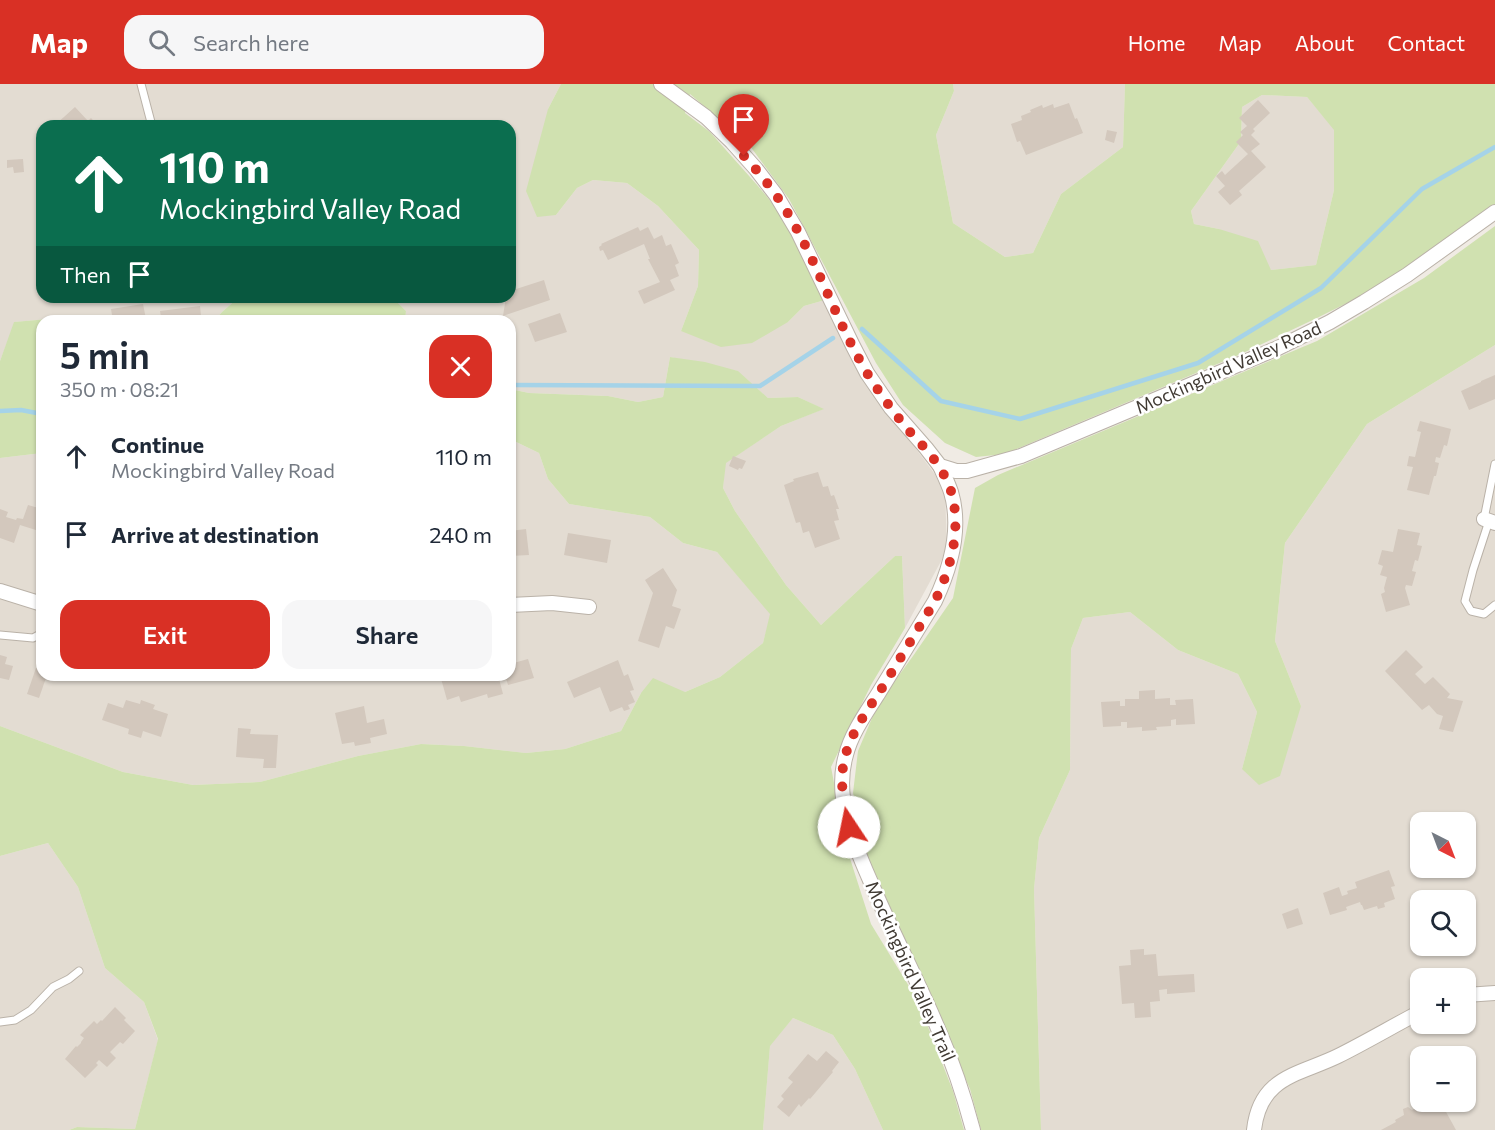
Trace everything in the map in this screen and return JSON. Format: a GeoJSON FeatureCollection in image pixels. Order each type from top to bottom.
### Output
{"type":"FeatureCollection","features":[{"type":"Feature","properties":{"kind":"street"},"geometry":{"type":"LineString","coordinates":[[662,84],[706,117],[732,142],[776,195],[798,232],[867,373],[891,408],[940,466]]}},
{"type":"Feature","properties":{"kind":"street","name":"Mockingbird Valley Road"},"geometry":{"type":"LineString","coordinates":[[940,466],[956,471],[967,471],[1022,456],[1278,348],[1364,302],[1407,275],[1495,212]]}},
{"type":"Feature","properties":{"kind":"street","name":"Mockingbird Valley Trail"},"geometry":{"type":"LineString","coordinates":[[940,466],[954,505],[956,533],[952,556],[942,586],[850,743],[842,777],[849,827],[856,846],[939,1029],[956,1072],[973,1130]]}},
{"type":"Feature","properties":{"kind":"street"},"geometry":{"type":"LineString","coordinates":[[0,591],[36,602]]}},
{"type":"Feature","properties":{"kind":"street"},"geometry":{"type":"LineString","coordinates":[[516,605],[552,603],[589,607]]}},
{"type":"Feature","properties":{"kind":"street"},"geometry":{"type":"LineString","coordinates":[[1476,994],[1495,993]]}},
{"type":"Feature","properties":{"kind":"street"},"geometry":{"type":"LineString","coordinates":[[1254,1130],[1261,1103],[1284,1079],[1337,1056],[1410,1017]]}},
{"type":"Feature","properties":{"kind":"lane"},"geometry":{"type":"LineString","coordinates":[[141,84],[150,120]]}},
{"type":"Feature","properties":{"kind":"lane"},"geometry":{"type":"LineString","coordinates":[[1495,464],[1490,521],[1465,602],[1471,611],[1484,614],[1495,605]]}},
{"type":"Feature","properties":{"kind":"lane"},"geometry":{"type":"LineString","coordinates":[[0,635],[36,636]]}},
{"type":"Feature","properties":{"kind":"lane"},"geometry":{"type":"LineString","coordinates":[[0,1022],[15,1020],[32,1010],[53,987],[79,971]]}},
{"type":"Feature","properties":{"kind":"shaded area"},"geometry":{"type":"Polygon","coordinates":[[[0,84],[561,84],[548,109],[556,215],[577,188],[593,180],[627,183],[658,206],[699,250],[698,286],[681,331],[788,322],[804,306],[825,300],[862,376],[945,488],[947,550],[905,628],[902,556],[895,556],[821,625],[786,585],[735,511],[723,488],[725,463],[781,426],[823,409],[798,397],[768,398],[737,371],[670,357],[663,397],[638,402],[608,396],[529,393],[516,390],[516,315],[406,315],[406,311],[398,303],[516,303],[516,120],[36,120],[36,303],[232,303],[219,315],[36,315],[36,320],[15,322],[0,361],[0,84]]]}},
{"type":"Feature","properties":{"kind":"shaded area"},"geometry":{"type":"Polygon","coordinates":[[[953,84],[1125,84],[1123,147],[1061,194],[1033,253],[1005,257],[953,223],[936,135],[954,91],[953,84]]]}},
{"type":"Feature","properties":{"kind":"shaded area"},"geometry":{"type":"Polygon","coordinates":[[[1262,95],[1307,97],[1335,130],[1334,190],[1316,265],[1271,270],[1219,229],[1194,224],[1191,211],[1241,141],[1242,107],[1262,95]]]}},
{"type":"Feature","properties":{"kind":"shaded area"},"geometry":{"type":"Polygon","coordinates":[[[1495,345],[1495,1130],[1041,1130],[1034,889],[1039,838],[1070,770],[1071,649],[1083,618],[1130,612],[1178,650],[1238,674],[1257,712],[1242,769],[1301,706],[1275,641],[1285,543],[1367,424],[1495,345]]]}},
{"type":"Feature","properties":{"kind":"shaded area"},"geometry":{"type":"Polygon","coordinates":[[[516,442],[539,453],[548,479],[569,504],[650,517],[683,543],[717,552],[771,614],[763,643],[720,677],[685,692],[641,693],[621,731],[565,749],[526,753],[421,744],[358,756],[260,782],[193,785],[123,772],[0,726],[0,458],[36,454],[36,681],[516,681],[516,442]]]}},
{"type":"Feature","properties":{"kind":"shaded area"},"geometry":{"type":"Polygon","coordinates":[[[48,843],[78,887],[105,968],[144,1002],[158,1040],[135,1129],[77,1127],[69,1130],[0,1130],[0,856],[48,843]]]}},
{"type":"Feature","properties":{"kind":"shaded area"},"geometry":{"type":"Polygon","coordinates":[[[793,1018],[833,1035],[855,1069],[883,1130],[763,1130],[770,1045],[793,1018]]]}},
{"type":"Feature","properties":{"kind":"green space"},"geometry":{"type":"Polygon","coordinates":[[[561,84],[953,84],[954,91],[936,135],[953,223],[1005,257],[1033,253],[1061,194],[1123,147],[1125,84],[1495,84],[1495,205],[1441,245],[1369,292],[1319,317],[1241,354],[1005,454],[976,457],[945,443],[903,405],[876,363],[789,199],[750,146],[690,94],[685,113],[710,132],[781,214],[825,300],[804,306],[788,322],[752,343],[721,347],[681,331],[698,286],[699,250],[658,206],[627,183],[593,180],[577,188],[556,215],[537,217],[526,191],[548,109],[561,84]],[[1262,95],[1242,107],[1241,141],[1191,211],[1194,224],[1258,241],[1271,270],[1316,265],[1334,190],[1334,130],[1307,97],[1262,95]]]}},
{"type":"Feature","properties":{"kind":"green space"},"geometry":{"type":"Polygon","coordinates":[[[1495,226],[1495,345],[1367,424],[1285,543],[1275,641],[1301,706],[1280,776],[1259,785],[1242,769],[1257,712],[1238,674],[1178,650],[1130,612],[1083,618],[1071,649],[1070,770],[1039,838],[1034,889],[1041,1130],[981,1130],[970,1089],[868,857],[853,793],[858,751],[878,704],[953,598],[975,488],[998,475],[1317,341],[1424,278],[1495,226]]]}},
{"type":"Feature","properties":{"kind":"green space"},"geometry":{"type":"Polygon","coordinates":[[[232,303],[398,303],[406,311],[406,315],[219,315],[232,303]]]}},
{"type":"Feature","properties":{"kind":"green space"},"geometry":{"type":"Polygon","coordinates":[[[36,320],[36,454],[0,458],[0,361],[14,322],[36,320]]]}},
{"type":"Feature","properties":{"kind":"green space"},"geometry":{"type":"Polygon","coordinates":[[[670,357],[705,362],[738,371],[768,398],[798,397],[824,409],[781,426],[726,463],[723,488],[735,511],[786,585],[821,625],[895,556],[902,556],[905,628],[871,685],[831,767],[846,846],[871,924],[918,1001],[953,1091],[964,1130],[883,1130],[855,1069],[833,1035],[793,1018],[770,1046],[763,1130],[69,1130],[77,1127],[135,1129],[158,1039],[144,1002],[105,968],[78,887],[48,843],[0,856],[0,726],[123,772],[193,785],[260,782],[358,756],[421,744],[526,753],[565,749],[621,731],[641,693],[653,678],[685,692],[720,677],[763,643],[770,614],[717,552],[683,543],[650,517],[569,504],[548,479],[539,453],[516,442],[516,390],[529,393],[608,396],[638,402],[663,397],[670,357]]]}},
{"type":"Feature","properties":{"kind":"building"},"geometry":{"type":"Polygon","coordinates":[[[1258,100],[1270,113],[1253,129],[1255,131],[1251,135],[1260,144],[1251,151],[1266,167],[1239,191],[1242,195],[1230,205],[1218,192],[1225,186],[1216,176],[1222,171],[1225,175],[1248,154],[1236,142],[1243,135],[1240,132],[1247,126],[1239,118],[1258,100]]]}},
{"type":"Feature","properties":{"kind":"building"},"geometry":{"type":"Polygon","coordinates":[[[1069,103],[1083,133],[1026,155],[1020,141],[1017,142],[1011,124],[1022,120],[1021,116],[1042,105],[1043,108],[1053,104],[1054,108],[1069,103]]]}},
{"type":"Feature","properties":{"kind":"building"},"geometry":{"type":"Polygon","coordinates":[[[75,107],[87,120],[61,120],[75,107]]]}},
{"type":"Feature","properties":{"kind":"building"},"geometry":{"type":"Polygon","coordinates":[[[1107,130],[1117,132],[1114,143],[1105,140],[1107,130]]]}},
{"type":"Feature","properties":{"kind":"building"},"geometry":{"type":"Polygon","coordinates":[[[23,159],[24,172],[14,173],[13,167],[7,168],[7,160],[23,159]]]}},
{"type":"Feature","properties":{"kind":"building"},"geometry":{"type":"Polygon","coordinates":[[[638,227],[640,231],[648,227],[654,239],[662,235],[666,246],[671,244],[679,263],[675,265],[679,276],[670,280],[675,290],[644,304],[638,291],[660,282],[648,259],[650,259],[644,244],[608,260],[599,247],[638,227]]]}},
{"type":"Feature","properties":{"kind":"building"},"geometry":{"type":"Polygon","coordinates":[[[544,280],[550,300],[503,315],[505,303],[516,303],[516,289],[544,280]]]}},
{"type":"Feature","properties":{"kind":"building"},"geometry":{"type":"Polygon","coordinates":[[[143,304],[145,315],[112,315],[111,309],[143,304]]]}},
{"type":"Feature","properties":{"kind":"building"},"geometry":{"type":"Polygon","coordinates":[[[200,306],[201,315],[161,315],[160,311],[200,306]]]}},
{"type":"Feature","properties":{"kind":"building"},"geometry":{"type":"Polygon","coordinates":[[[560,313],[567,332],[535,342],[528,324],[560,313]]]}},
{"type":"Feature","properties":{"kind":"building"},"geometry":{"type":"Polygon","coordinates":[[[1495,375],[1495,399],[1469,410],[1461,391],[1495,375]]]}},
{"type":"Feature","properties":{"kind":"building"},"geometry":{"type":"Polygon","coordinates":[[[1420,421],[1451,429],[1447,446],[1444,445],[1440,458],[1436,457],[1435,462],[1439,463],[1429,495],[1407,490],[1413,467],[1407,466],[1409,456],[1415,457],[1421,432],[1417,431],[1420,421]]]}},
{"type":"Feature","properties":{"kind":"building"},"geometry":{"type":"Polygon","coordinates":[[[733,456],[746,461],[742,469],[738,470],[729,466],[733,456]]]}},
{"type":"Feature","properties":{"kind":"building"},"geometry":{"type":"Polygon","coordinates":[[[818,472],[823,487],[828,486],[839,509],[836,509],[839,520],[834,521],[840,539],[815,548],[809,531],[803,533],[800,522],[796,523],[784,485],[794,481],[793,479],[818,472]]]}},
{"type":"Feature","properties":{"kind":"building"},"geometry":{"type":"Polygon","coordinates":[[[28,505],[36,507],[36,530],[20,525],[14,543],[0,538],[0,509],[8,512],[6,517],[16,520],[17,518],[23,519],[28,505]]]}},
{"type":"Feature","properties":{"kind":"building"},"geometry":{"type":"Polygon","coordinates":[[[526,529],[529,555],[516,556],[516,530],[526,529]]]}},
{"type":"Feature","properties":{"kind":"building"},"geometry":{"type":"Polygon","coordinates":[[[1398,529],[1420,533],[1417,545],[1422,546],[1418,561],[1415,560],[1412,571],[1416,572],[1412,586],[1406,585],[1405,588],[1410,605],[1386,612],[1381,594],[1385,592],[1387,577],[1380,575],[1383,566],[1378,564],[1382,550],[1393,552],[1398,529]]]}},
{"type":"Feature","properties":{"kind":"building"},"geometry":{"type":"Polygon","coordinates":[[[568,533],[611,540],[607,563],[564,555],[568,533]]]}},
{"type":"Feature","properties":{"kind":"building"},"geometry":{"type":"Polygon","coordinates":[[[663,568],[677,590],[672,606],[681,609],[674,629],[666,626],[659,648],[638,641],[653,593],[645,580],[663,568]]]}},
{"type":"Feature","properties":{"kind":"building"},"geometry":{"type":"Polygon","coordinates":[[[1406,650],[1423,667],[1415,674],[1425,684],[1433,677],[1450,694],[1447,698],[1463,701],[1453,732],[1439,729],[1443,716],[1437,714],[1429,705],[1422,710],[1385,671],[1406,650]]]}},
{"type":"Feature","properties":{"kind":"building"},"geometry":{"type":"Polygon","coordinates":[[[0,655],[7,657],[5,664],[13,666],[9,680],[0,678],[0,655]]]}},
{"type":"Feature","properties":{"kind":"building"},"geometry":{"type":"Polygon","coordinates":[[[528,659],[534,678],[508,685],[507,681],[516,681],[516,662],[528,659]]]}},
{"type":"Feature","properties":{"kind":"building"},"geometry":{"type":"Polygon","coordinates":[[[618,660],[624,676],[628,674],[634,690],[630,691],[635,702],[628,705],[630,709],[624,711],[622,707],[610,712],[600,687],[574,698],[567,682],[618,660]]]}},
{"type":"Feature","properties":{"kind":"building"},"geometry":{"type":"Polygon","coordinates":[[[36,668],[36,681],[45,681],[39,698],[27,694],[36,668]]]}},
{"type":"Feature","properties":{"kind":"building"},"geometry":{"type":"Polygon","coordinates":[[[442,681],[500,681],[503,694],[488,698],[487,694],[461,702],[459,696],[447,700],[442,681]]]}},
{"type":"Feature","properties":{"kind":"building"},"geometry":{"type":"Polygon","coordinates":[[[1155,690],[1155,699],[1170,698],[1170,705],[1176,705],[1175,700],[1193,699],[1195,724],[1176,725],[1176,719],[1171,720],[1171,726],[1156,727],[1157,730],[1142,731],[1142,727],[1127,728],[1127,722],[1121,722],[1121,726],[1103,727],[1101,702],[1120,701],[1120,706],[1125,706],[1125,699],[1139,699],[1139,691],[1155,690]]]}},
{"type":"Feature","properties":{"kind":"building"},"geometry":{"type":"Polygon","coordinates":[[[126,700],[140,704],[141,700],[155,705],[153,709],[168,714],[161,737],[143,731],[141,738],[128,734],[129,729],[102,720],[108,703],[123,708],[126,700]]]}},
{"type":"Feature","properties":{"kind":"building"},"geometry":{"type":"Polygon","coordinates":[[[364,706],[367,723],[384,719],[387,734],[370,738],[371,743],[355,746],[354,742],[342,744],[335,713],[364,706]]]}},
{"type":"Feature","properties":{"kind":"building"},"geometry":{"type":"Polygon","coordinates":[[[238,728],[251,729],[250,734],[278,735],[276,768],[263,768],[264,759],[236,757],[238,728]]]}},
{"type":"Feature","properties":{"kind":"building"},"geometry":{"type":"Polygon","coordinates":[[[1389,870],[1395,886],[1391,887],[1395,899],[1384,903],[1385,907],[1378,909],[1377,906],[1364,910],[1360,902],[1346,907],[1347,910],[1330,915],[1323,893],[1339,887],[1342,896],[1348,894],[1347,891],[1357,888],[1355,882],[1389,870]]]}},
{"type":"Feature","properties":{"kind":"building"},"geometry":{"type":"Polygon","coordinates":[[[1298,908],[1303,924],[1287,929],[1282,914],[1298,908]]]}},
{"type":"Feature","properties":{"kind":"building"},"geometry":{"type":"Polygon","coordinates":[[[1144,949],[1144,955],[1156,954],[1158,976],[1194,974],[1195,992],[1167,994],[1167,989],[1159,990],[1160,1001],[1150,1002],[1151,1017],[1135,1018],[1134,1003],[1122,1004],[1119,966],[1131,965],[1130,950],[1144,949]]]}},
{"type":"Feature","properties":{"kind":"building"},"geometry":{"type":"Polygon","coordinates":[[[115,1007],[135,1031],[123,1044],[120,1042],[110,1052],[116,1058],[107,1067],[99,1060],[96,1063],[98,1065],[85,1078],[65,1059],[81,1043],[84,1038],[80,1035],[94,1021],[97,1024],[102,1021],[115,1007]]]}},
{"type":"Feature","properties":{"kind":"building"},"geometry":{"type":"Polygon","coordinates":[[[826,1051],[839,1062],[810,1099],[801,1107],[799,1104],[789,1117],[777,1107],[784,1099],[781,1096],[793,1082],[788,1078],[808,1054],[817,1061],[826,1051]]]}},
{"type":"Feature","properties":{"kind":"building"},"geometry":{"type":"Polygon","coordinates":[[[1408,1107],[1410,1112],[1446,1112],[1456,1130],[1381,1130],[1396,1122],[1395,1120],[1404,1115],[1403,1109],[1408,1107]]]}},
{"type":"Feature","properties":{"kind":"waterway"},"geometry":{"type":"LineString","coordinates":[[862,329],[941,401],[1020,419],[1198,363],[1321,288],[1422,189],[1495,147]]}},
{"type":"Feature","properties":{"kind":"waterway"},"geometry":{"type":"LineString","coordinates":[[516,385],[760,386],[833,338]]}},
{"type":"Feature","properties":{"kind":"waterway"},"geometry":{"type":"LineString","coordinates":[[0,411],[21,410],[36,413]]}},
{"type":"Feature","properties":{"kind":"route"},"geometry":{"type":"LineString","coordinates":[[744,156],[776,195],[798,232],[867,373],[891,408],[940,466],[954,505],[956,533],[952,556],[942,586],[872,704],[846,754],[842,777],[849,827]]}}]}
